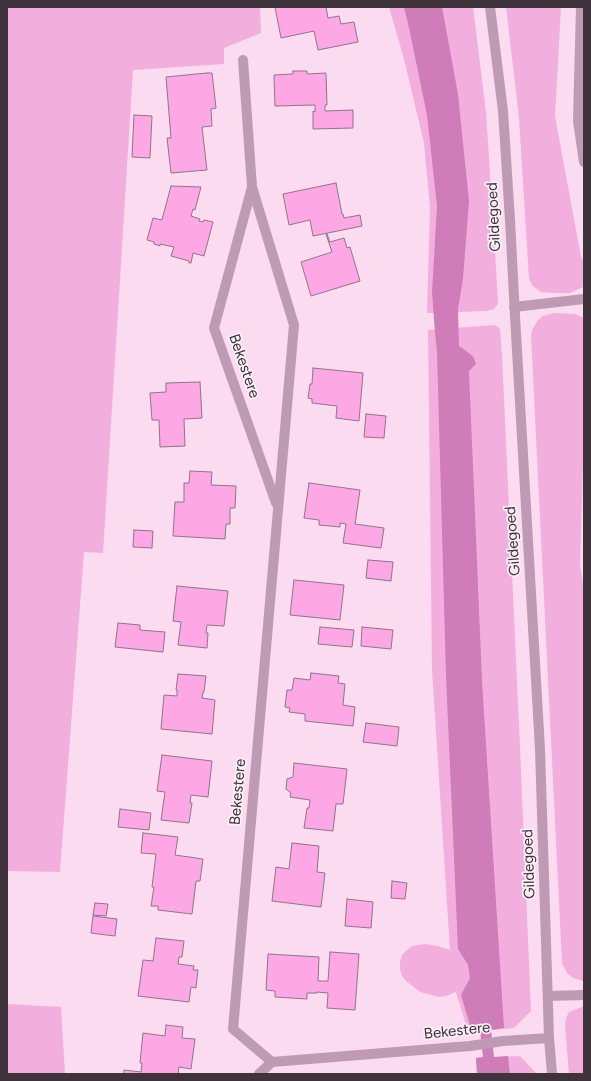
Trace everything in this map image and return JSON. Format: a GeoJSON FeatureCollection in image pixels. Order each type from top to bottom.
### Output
{"type":"FeatureCollection","features":[{"type":"Feature","properties":{"kind":"street","name":"Gildegoed"},"geometry":{"type":"LineString","coordinates":[[490,7],[503,111],[510,220],[540,749],[549,1038],[552,1074]]}},
{"type":"Feature","properties":{"kind":"street"},"geometry":{"type":"LineString","coordinates":[[581,7],[578,121],[584,162]]}},
{"type":"Feature","properties":{"kind":"street","name":"Bekestere"},"geometry":{"type":"LineString","coordinates":[[243,60],[252,187],[294,325],[233,1029],[272,1062],[549,1038]]}},
{"type":"Feature","properties":{"kind":"street","name":"Bekestere"},"geometry":{"type":"LineString","coordinates":[[252,187],[214,328],[278,507]]}},
{"type":"Feature","properties":{"kind":"street"},"geometry":{"type":"LineString","coordinates":[[514,307],[584,300]]}},
{"type":"Feature","properties":{"kind":"street"},"geometry":{"type":"LineString","coordinates":[[548,996],[584,995]]}},
{"type":"Feature","properties":{"kind":"street"},"geometry":{"type":"LineString","coordinates":[[259,1074],[272,1062]]}},
{"type":"Feature","properties":{"kind":"shaded area"},"geometry":{"type":"Polygon","coordinates":[[[7,7],[260,7],[261,33],[224,48],[224,64],[133,70],[103,553],[84,552],[60,872],[7,871],[7,7]]]}},
{"type":"Feature","properties":{"kind":"shaded area"},"geometry":{"type":"Polygon","coordinates":[[[389,7],[473,7],[486,112],[498,304],[494,309],[487,311],[427,313],[430,207],[424,143],[404,59],[389,7]]]}},
{"type":"Feature","properties":{"kind":"shaded area"},"geometry":{"type":"Polygon","coordinates":[[[404,7],[442,7],[458,94],[469,201],[463,279],[458,309],[459,346],[473,356],[476,364],[469,371],[482,681],[504,1028],[491,1030],[494,1057],[508,1056],[510,1074],[477,1074],[476,1058],[483,1057],[480,1031],[472,1032],[461,995],[470,978],[468,965],[458,949],[446,676],[437,352],[432,292],[437,206],[427,115],[404,7]]]}},
{"type":"Feature","properties":{"kind":"shaded area"},"geometry":{"type":"Polygon","coordinates":[[[506,7],[561,7],[555,116],[581,257],[584,263],[584,285],[583,287],[570,293],[541,292],[533,286],[529,279],[519,118],[506,7]]]}},
{"type":"Feature","properties":{"kind":"shaded area"},"geometry":{"type":"Polygon","coordinates":[[[554,313],[575,314],[584,318],[584,429],[580,565],[584,591],[584,981],[573,978],[567,973],[562,963],[531,335],[532,330],[538,320],[543,316],[554,313]]]}},
{"type":"Feature","properties":{"kind":"shaded area"},"geometry":{"type":"Polygon","coordinates":[[[495,325],[500,329],[502,355],[531,1011],[514,1028],[472,1032],[467,1028],[456,992],[439,997],[420,992],[402,976],[400,962],[402,955],[412,946],[425,944],[450,950],[432,670],[428,330],[495,325]]]}},
{"type":"Feature","properties":{"kind":"shaded area"},"geometry":{"type":"Polygon","coordinates":[[[7,1004],[61,1007],[65,1074],[7,1074],[7,1004]]]}},
{"type":"Feature","properties":{"kind":"shaded area"},"geometry":{"type":"Polygon","coordinates":[[[584,1006],[584,1074],[569,1074],[565,1026],[566,1018],[569,1012],[584,1006]]]}},
{"type":"Feature","properties":{"kind":"shaded area"},"geometry":{"type":"Polygon","coordinates":[[[520,1056],[537,1074],[477,1074],[476,1058],[520,1056]]]}},
{"type":"Feature","properties":{"kind":"building"},"geometry":{"type":"Polygon","coordinates":[[[275,7],[326,7],[328,18],[339,16],[341,24],[354,22],[358,42],[318,50],[314,31],[281,38],[275,7]]]}},
{"type":"Feature","properties":{"kind":"building"},"geometry":{"type":"Polygon","coordinates":[[[293,71],[307,71],[307,74],[326,73],[327,105],[325,105],[325,111],[353,110],[353,128],[313,129],[313,111],[315,112],[315,105],[275,106],[274,75],[293,74],[293,71]]]}},
{"type":"Feature","properties":{"kind":"building"},"geometry":{"type":"Polygon","coordinates":[[[212,73],[216,108],[211,109],[212,126],[202,127],[207,170],[171,173],[167,138],[171,138],[166,77],[212,73]]]}},
{"type":"Feature","properties":{"kind":"building"},"geometry":{"type":"Polygon","coordinates":[[[134,115],[152,116],[150,158],[132,157],[134,115]]]}},
{"type":"Feature","properties":{"kind":"building"},"geometry":{"type":"Polygon","coordinates":[[[336,183],[344,218],[360,215],[362,226],[313,236],[310,220],[289,225],[283,194],[336,183]]]}},
{"type":"Feature","properties":{"kind":"building"},"geometry":{"type":"Polygon","coordinates":[[[171,186],[201,187],[195,210],[193,209],[191,216],[200,219],[199,221],[203,222],[204,220],[213,222],[204,256],[193,253],[191,263],[189,263],[189,261],[171,256],[174,247],[160,244],[160,246],[147,240],[153,218],[162,220],[171,186]]]}},
{"type":"Feature","properties":{"kind":"building"},"geometry":{"type":"Polygon","coordinates":[[[326,234],[330,242],[344,238],[347,248],[350,247],[360,281],[311,296],[301,262],[332,252],[326,234]]]}},
{"type":"Feature","properties":{"kind":"building"},"geometry":{"type":"Polygon","coordinates":[[[313,368],[363,373],[359,421],[336,418],[337,406],[312,403],[312,399],[308,398],[310,384],[312,384],[313,368]]]}},
{"type":"Feature","properties":{"kind":"building"},"geometry":{"type":"Polygon","coordinates":[[[200,382],[202,418],[184,419],[185,446],[160,447],[159,420],[152,420],[150,393],[166,392],[166,383],[200,382]]]}},
{"type":"Feature","properties":{"kind":"building"},"geometry":{"type":"Polygon","coordinates":[[[366,414],[386,416],[384,438],[364,437],[366,414]]]}},
{"type":"Feature","properties":{"kind":"building"},"geometry":{"type":"Polygon","coordinates":[[[190,471],[212,472],[211,485],[236,486],[235,508],[230,508],[230,524],[226,524],[225,539],[173,536],[175,502],[184,502],[184,483],[189,483],[190,471]]]}},
{"type":"Feature","properties":{"kind":"building"},"geometry":{"type":"Polygon","coordinates":[[[309,483],[360,490],[355,524],[384,528],[381,548],[343,543],[346,524],[340,523],[340,527],[319,525],[319,520],[304,518],[309,483]]]}},
{"type":"Feature","properties":{"kind":"building"},"geometry":{"type":"Polygon","coordinates":[[[134,530],[153,531],[152,548],[133,547],[134,530]]]}},
{"type":"Feature","properties":{"kind":"building"},"geometry":{"type":"Polygon","coordinates":[[[368,560],[393,562],[391,581],[366,578],[368,560]]]}},
{"type":"Feature","properties":{"kind":"building"},"geometry":{"type":"Polygon","coordinates":[[[294,580],[344,585],[340,620],[290,615],[294,580]]]}},
{"type":"Feature","properties":{"kind":"building"},"geometry":{"type":"Polygon","coordinates":[[[177,586],[228,591],[224,626],[207,625],[207,648],[178,645],[181,622],[173,621],[177,586]]]}},
{"type":"Feature","properties":{"kind":"building"},"geometry":{"type":"Polygon","coordinates":[[[118,623],[140,625],[140,630],[165,632],[163,652],[115,647],[118,623]]]}},
{"type":"Feature","properties":{"kind":"building"},"geometry":{"type":"Polygon","coordinates":[[[320,627],[354,630],[352,647],[318,644],[320,627]]]}},
{"type":"Feature","properties":{"kind":"building"},"geometry":{"type":"Polygon","coordinates":[[[362,627],[393,630],[391,649],[361,646],[362,627]]]}},
{"type":"Feature","properties":{"kind":"building"},"geometry":{"type":"Polygon","coordinates":[[[311,673],[339,676],[338,683],[345,684],[343,705],[355,707],[353,726],[305,721],[305,714],[289,712],[290,708],[285,707],[287,690],[292,690],[294,678],[310,680],[311,673]]]}},
{"type":"Feature","properties":{"kind":"building"},"geometry":{"type":"Polygon","coordinates":[[[178,674],[206,676],[202,698],[215,700],[212,734],[161,729],[164,695],[177,696],[176,690],[178,674]]]}},
{"type":"Feature","properties":{"kind":"building"},"geometry":{"type":"Polygon","coordinates":[[[366,723],[399,727],[397,746],[363,742],[366,723]]]}},
{"type":"Feature","properties":{"kind":"building"},"geometry":{"type":"Polygon","coordinates":[[[162,755],[212,761],[208,797],[191,795],[190,803],[192,803],[189,823],[161,820],[165,792],[157,791],[162,755]]]}},
{"type":"Feature","properties":{"kind":"building"},"geometry":{"type":"Polygon","coordinates":[[[294,763],[347,769],[343,804],[336,804],[333,831],[304,828],[307,808],[309,808],[310,800],[290,797],[291,793],[286,789],[287,779],[293,777],[294,763]]]}},
{"type":"Feature","properties":{"kind":"building"},"geometry":{"type":"Polygon","coordinates":[[[120,809],[151,813],[149,830],[118,827],[120,809]]]}},
{"type":"Feature","properties":{"kind":"building"},"geometry":{"type":"Polygon","coordinates":[[[143,833],[178,837],[175,855],[203,859],[200,881],[196,881],[192,914],[158,910],[158,906],[151,906],[156,854],[141,853],[143,833]]]}},
{"type":"Feature","properties":{"kind":"building"},"geometry":{"type":"Polygon","coordinates":[[[292,843],[319,846],[317,872],[325,873],[321,907],[272,901],[276,867],[289,869],[292,843]]]}},
{"type":"Feature","properties":{"kind":"building"},"geometry":{"type":"Polygon","coordinates":[[[392,881],[407,883],[405,899],[391,898],[392,881]]]}},
{"type":"Feature","properties":{"kind":"building"},"geometry":{"type":"Polygon","coordinates":[[[347,899],[373,902],[371,928],[345,926],[347,899]]]}},
{"type":"Feature","properties":{"kind":"building"},"geometry":{"type":"Polygon","coordinates":[[[95,903],[108,904],[106,916],[93,915],[95,903]]]}},
{"type":"Feature","properties":{"kind":"building"},"geometry":{"type":"Polygon","coordinates":[[[93,916],[117,919],[115,936],[91,933],[93,916]]]}},
{"type":"Feature","properties":{"kind":"building"},"geometry":{"type":"Polygon","coordinates":[[[156,938],[184,941],[182,957],[179,957],[178,964],[194,966],[193,970],[198,970],[196,988],[191,987],[189,1002],[138,996],[143,960],[153,961],[156,938]]]}},
{"type":"Feature","properties":{"kind":"building"},"geometry":{"type":"Polygon","coordinates":[[[330,952],[359,954],[355,1010],[327,1008],[328,993],[307,993],[307,999],[275,997],[275,991],[266,990],[268,954],[319,957],[318,981],[328,981],[330,952]]]}},
{"type":"Feature","properties":{"kind":"building"},"geometry":{"type":"Polygon","coordinates":[[[166,1025],[183,1027],[182,1038],[195,1039],[191,1069],[179,1067],[178,1074],[124,1074],[124,1070],[141,1072],[142,1063],[140,1063],[143,1033],[165,1036],[166,1025]]]}}]}
